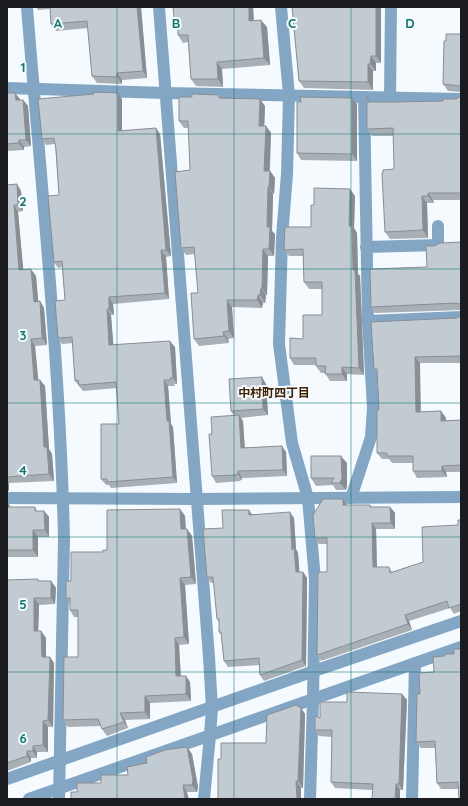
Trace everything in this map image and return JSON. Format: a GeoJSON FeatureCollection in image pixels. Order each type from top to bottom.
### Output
{"type":"FeatureCollection","features":[{"type":"Feature","properties":{"kind":"street"},"geometry":{"type":"LineString","coordinates":[[27,7],[54,347],[63,499],[64,539],[59,794]]}},
{"type":"Feature","properties":{"kind":"street"},"geometry":{"type":"LineString","coordinates":[[158,7],[212,708],[204,799]]}},
{"type":"Feature","properties":{"kind":"street"},"geometry":{"type":"LineString","coordinates":[[281,7],[289,95],[287,174],[282,237],[279,344],[292,443],[308,498],[315,580],[310,799]]}},
{"type":"Feature","properties":{"kind":"street"},"geometry":{"type":"LineString","coordinates":[[390,98],[391,7]]}},
{"type":"Feature","properties":{"kind":"street"},"geometry":{"type":"LineString","coordinates":[[7,88],[461,99]]}},
{"type":"Feature","properties":{"kind":"street"},"geometry":{"type":"LineString","coordinates":[[351,498],[371,437],[373,408],[368,321],[364,97]]}},
{"type":"Feature","properties":{"kind":"street"},"geometry":{"type":"LineString","coordinates":[[366,247],[438,245],[438,226]]}},
{"type":"Feature","properties":{"kind":"street"},"geometry":{"type":"LineString","coordinates":[[368,321],[461,317]]}},
{"type":"Feature","properties":{"kind":"street"},"geometry":{"type":"LineString","coordinates":[[7,498],[197,499],[461,497]]}},
{"type":"Feature","properties":{"kind":"street"},"geometry":{"type":"LineString","coordinates":[[7,779],[461,621]]}},
{"type":"Feature","properties":{"kind":"street"},"geometry":{"type":"LineString","coordinates":[[29,799],[59,794],[210,735],[461,647]]}},
{"type":"Feature","properties":{"kind":"street"},"geometry":{"type":"LineString","coordinates":[[412,799],[415,663]]}},
{"type":"Feature","properties":{"kind":"building"},"geometry":{"type":"Polygon","coordinates":[[[50,7],[137,7],[143,71],[117,73],[117,77],[92,76],[87,21],[51,24],[50,7]]]}},
{"type":"Feature","properties":{"kind":"building"},"geometry":{"type":"Polygon","coordinates":[[[173,7],[249,7],[249,21],[261,20],[264,58],[217,62],[218,79],[191,79],[188,35],[178,35],[178,27],[175,27],[173,7]]]}},
{"type":"Feature","properties":{"kind":"building"},"geometry":{"type":"Polygon","coordinates":[[[292,7],[376,7],[376,56],[371,56],[370,64],[368,64],[368,82],[299,81],[292,7]]]}},
{"type":"Feature","properties":{"kind":"building"},"geometry":{"type":"Polygon","coordinates":[[[446,34],[461,34],[461,87],[443,84],[444,41],[446,41],[446,34]]]}},
{"type":"Feature","properties":{"kind":"building"},"geometry":{"type":"Polygon","coordinates":[[[93,92],[118,93],[118,131],[156,128],[166,250],[161,250],[165,293],[109,297],[109,309],[107,309],[109,345],[170,341],[173,378],[170,378],[170,380],[164,380],[173,477],[107,482],[107,479],[101,479],[101,424],[119,424],[116,382],[79,385],[78,380],[75,381],[72,337],[58,338],[55,301],[65,300],[62,261],[54,262],[48,196],[59,195],[56,149],[54,138],[42,139],[38,99],[94,94],[93,92]]]}},
{"type":"Feature","properties":{"kind":"building"},"geometry":{"type":"Polygon","coordinates":[[[7,93],[15,93],[16,100],[23,100],[26,140],[19,140],[19,143],[7,144],[7,93]]]}},
{"type":"Feature","properties":{"kind":"building"},"geometry":{"type":"Polygon","coordinates":[[[192,94],[219,95],[219,98],[260,99],[259,126],[266,126],[264,171],[270,171],[267,227],[270,227],[269,249],[263,249],[262,288],[260,295],[258,295],[257,300],[227,300],[229,331],[223,332],[224,336],[194,339],[191,293],[198,293],[194,247],[181,248],[175,172],[190,170],[188,121],[179,121],[179,97],[192,97],[192,94]]]}},
{"type":"Feature","properties":{"kind":"building"},"geometry":{"type":"Polygon","coordinates":[[[461,96],[461,193],[428,193],[428,196],[422,196],[423,230],[385,232],[382,173],[383,170],[394,169],[393,128],[367,129],[367,97],[368,102],[398,102],[443,101],[443,99],[456,99],[461,96]]]}},
{"type":"Feature","properties":{"kind":"building"},"geometry":{"type":"Polygon","coordinates":[[[300,97],[352,98],[352,154],[297,153],[297,102],[301,102],[300,97]]]}},
{"type":"Feature","properties":{"kind":"building"},"geometry":{"type":"Polygon","coordinates":[[[17,184],[18,205],[14,205],[19,270],[31,269],[34,302],[40,301],[42,338],[31,339],[34,380],[40,380],[44,447],[47,447],[49,474],[7,477],[7,185],[17,184]]]}},
{"type":"Feature","properties":{"kind":"building"},"geometry":{"type":"Polygon","coordinates":[[[314,188],[350,189],[349,226],[352,226],[359,368],[342,367],[342,374],[325,374],[326,366],[316,366],[316,358],[290,358],[290,338],[303,339],[303,315],[322,315],[322,282],[304,282],[303,249],[284,250],[285,227],[311,227],[311,205],[314,205],[314,188]]]}},
{"type":"Feature","properties":{"kind":"building"},"geometry":{"type":"Polygon","coordinates":[[[461,242],[461,305],[456,303],[371,307],[370,269],[427,267],[426,246],[434,246],[440,243],[461,242]]]}},
{"type":"Feature","properties":{"kind":"building"},"geometry":{"type":"Polygon","coordinates":[[[461,316],[461,356],[415,357],[416,412],[441,411],[441,421],[461,420],[461,465],[442,466],[442,471],[413,471],[413,456],[387,456],[387,453],[377,453],[377,410],[379,410],[377,369],[374,369],[371,322],[457,318],[461,316]]]}},
{"type":"Feature","properties":{"kind":"building"},"geometry":{"type":"Polygon","coordinates":[[[262,377],[263,409],[231,411],[229,379],[262,377]]]}},
{"type":"Feature","properties":{"kind":"building"},"geometry":{"type":"Polygon","coordinates":[[[239,415],[241,448],[282,446],[283,470],[238,471],[238,474],[236,475],[212,476],[209,434],[212,434],[211,417],[239,415]]]}},
{"type":"Feature","properties":{"kind":"building"},"geometry":{"type":"Polygon","coordinates":[[[311,456],[341,456],[342,478],[340,483],[331,483],[334,478],[311,478],[311,456]]]}},
{"type":"Feature","properties":{"kind":"building"},"geometry":{"type":"Polygon","coordinates":[[[323,499],[343,499],[343,505],[390,507],[391,523],[372,523],[373,567],[389,567],[390,573],[423,562],[422,527],[458,525],[458,520],[461,520],[461,604],[449,608],[447,601],[405,615],[408,624],[317,655],[318,572],[327,572],[327,538],[315,538],[313,515],[323,499]]]}},
{"type":"Feature","properties":{"kind":"building"},"geometry":{"type":"Polygon","coordinates":[[[7,507],[35,507],[35,511],[44,511],[45,530],[33,530],[33,550],[7,550],[7,507]]]}},
{"type":"Feature","properties":{"kind":"building"},"geometry":{"type":"Polygon","coordinates":[[[180,509],[181,529],[187,529],[191,577],[180,578],[184,637],[175,638],[176,676],[186,676],[186,694],[145,696],[145,712],[120,713],[124,722],[102,729],[98,719],[63,720],[64,657],[78,657],[78,610],[70,610],[70,598],[66,598],[66,581],[71,581],[71,552],[103,552],[103,550],[107,550],[107,510],[180,509]]]}},
{"type":"Feature","properties":{"kind":"building"},"geometry":{"type":"Polygon","coordinates":[[[222,510],[249,510],[249,515],[290,512],[292,550],[294,547],[296,572],[303,572],[302,660],[260,675],[259,658],[224,661],[221,632],[219,632],[219,619],[217,619],[213,577],[207,577],[203,529],[223,528],[222,510]]]}},
{"type":"Feature","properties":{"kind":"building"},"geometry":{"type":"Polygon","coordinates":[[[38,579],[38,581],[51,581],[51,598],[34,598],[34,631],[41,631],[42,657],[50,657],[48,720],[43,721],[43,745],[33,746],[33,751],[27,751],[27,756],[7,763],[7,580],[38,579]]]}},
{"type":"Feature","properties":{"kind":"building"},"geometry":{"type":"Polygon","coordinates":[[[461,647],[461,799],[459,799],[458,782],[437,783],[435,741],[416,742],[417,694],[420,694],[419,673],[434,672],[433,657],[445,656],[445,654],[454,654],[454,649],[460,649],[461,647]]]}},
{"type":"Feature","properties":{"kind":"building"},"geometry":{"type":"Polygon","coordinates":[[[347,692],[402,694],[399,784],[396,784],[395,799],[372,799],[373,784],[331,782],[332,730],[315,730],[315,716],[320,718],[320,702],[347,702],[347,692]]]}},
{"type":"Feature","properties":{"kind":"building"},"geometry":{"type":"Polygon","coordinates":[[[296,705],[301,708],[298,781],[296,781],[297,799],[218,799],[218,759],[221,759],[221,743],[266,743],[267,715],[296,705]]]}},
{"type":"Feature","properties":{"kind":"building"},"geometry":{"type":"Polygon","coordinates":[[[187,747],[193,780],[192,785],[183,785],[185,799],[71,799],[71,792],[77,792],[77,783],[101,783],[101,775],[128,775],[127,767],[147,763],[146,757],[165,750],[187,747]]]}},
{"type":"Feature","properties":{"kind":"district","name":"中村町四丁目"},"geometry":{"type":"Point","coordinates":[274,393]}}]}
